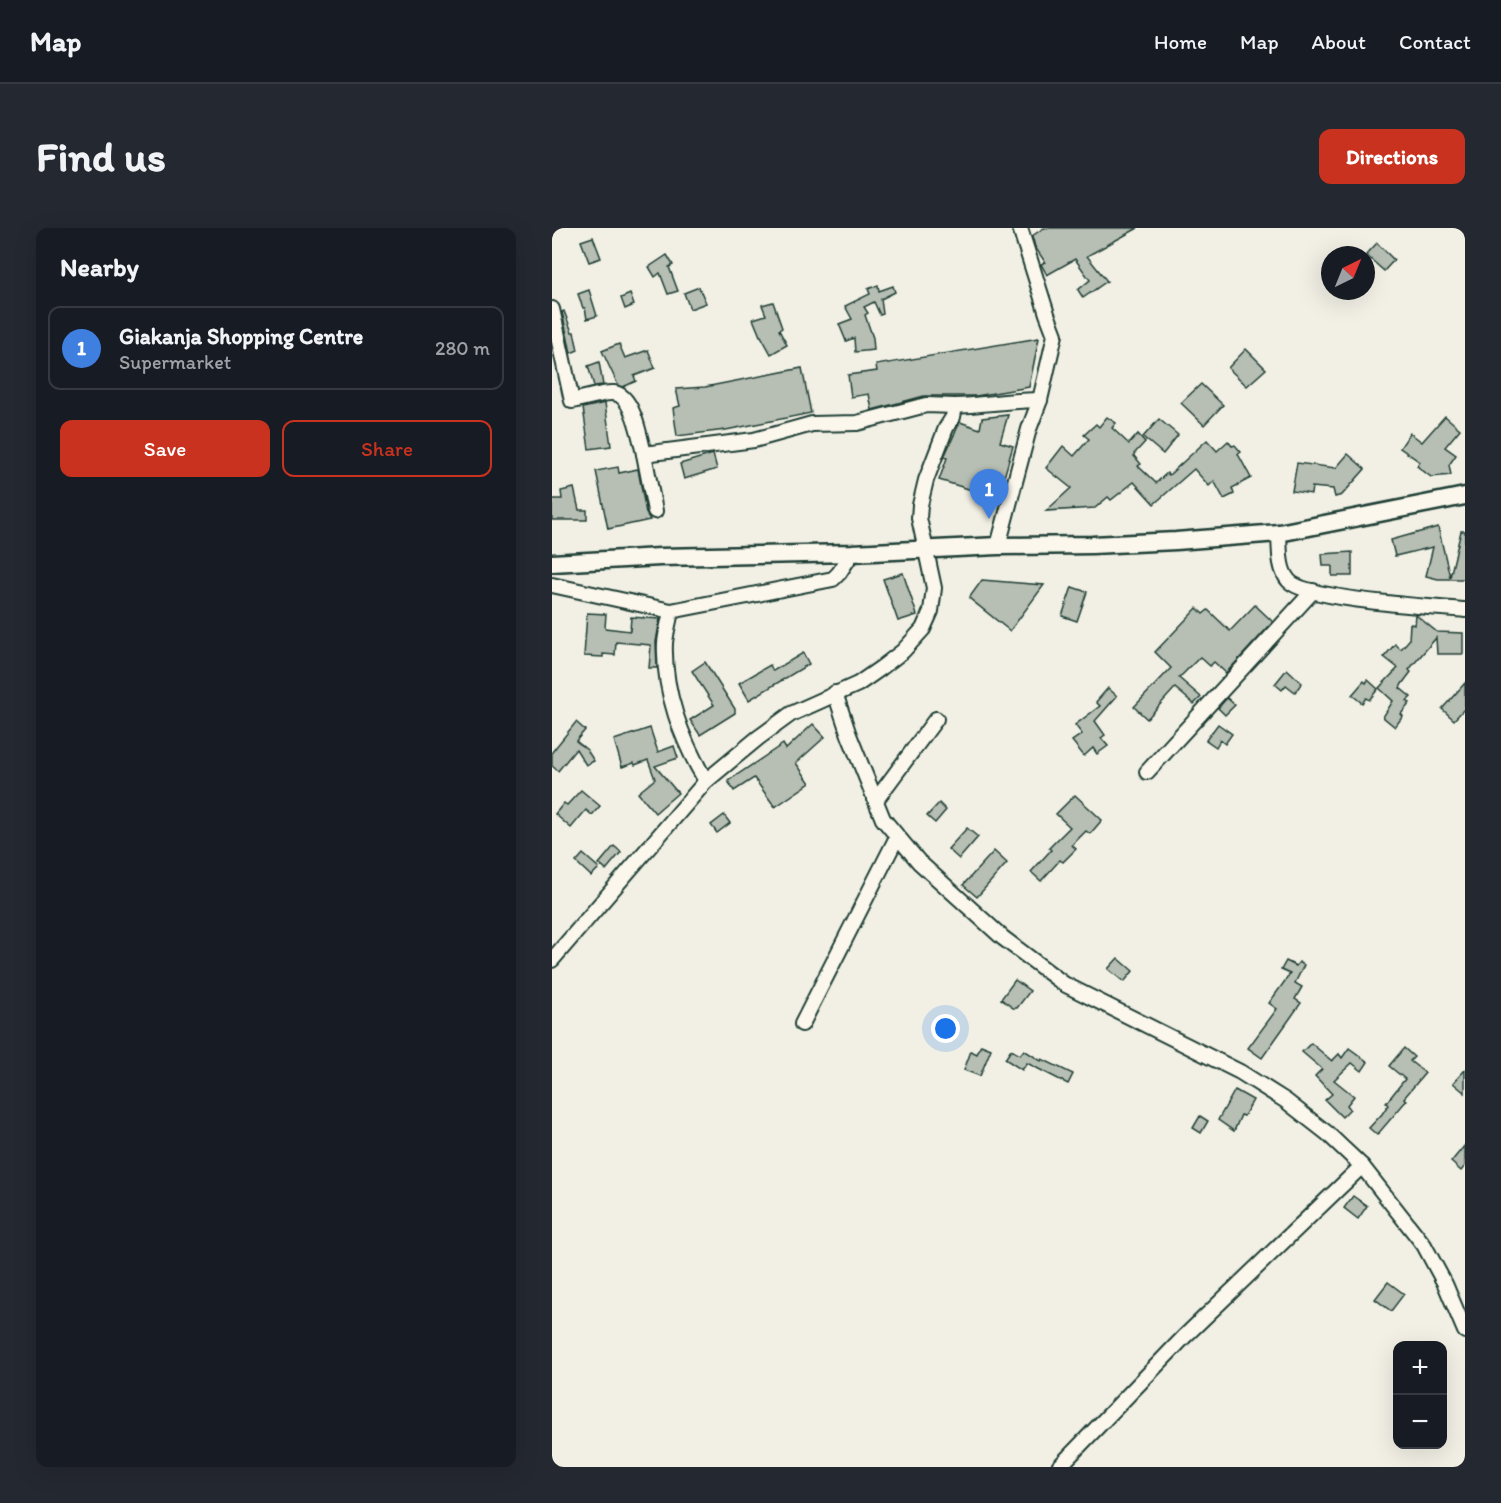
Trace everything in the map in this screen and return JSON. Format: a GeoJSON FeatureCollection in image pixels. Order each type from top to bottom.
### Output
{"type":"FeatureCollection","features":[{"type":"Feature","properties":{"kind":"main road"},"geometry":{"type":"LineString","coordinates":[[552,563],[660,557],[1092,545],[1279,533],[1465,496]]}},
{"type":"Feature","properties":{"kind":"street"},"geometry":{"type":"LineString","coordinates":[[998,546],[1029,429],[1040,400],[1055,335],[1020,228]]}},
{"type":"Feature","properties":{"kind":"street"},"geometry":{"type":"LineString","coordinates":[[552,309],[572,401],[614,393],[622,397],[631,408],[644,454],[655,511]]}},
{"type":"Feature","properties":{"kind":"street"},"geometry":{"type":"LineString","coordinates":[[644,454],[754,440],[812,424],[857,423],[926,405],[955,406],[994,404],[1013,400],[1040,400]]}},
{"type":"Feature","properties":{"kind":"street"},"geometry":{"type":"LineString","coordinates":[[552,960],[582,927],[624,874],[706,782],[758,738],[791,714],[858,684],[881,668],[903,651],[923,629],[931,611],[934,588],[920,518],[920,505],[926,480],[946,428],[953,417],[955,406]]}},
{"type":"Feature","properties":{"kind":"street"},"geometry":{"type":"LineString","coordinates":[[1279,533],[1284,574],[1291,584],[1313,591],[1361,600],[1465,610]]}},
{"type":"Feature","properties":{"kind":"street"},"geometry":{"type":"LineString","coordinates":[[552,585],[671,611],[833,579],[852,553]]}},
{"type":"Feature","properties":{"kind":"street"},"geometry":{"type":"LineString","coordinates":[[1147,772],[1313,591]]}},
{"type":"Feature","properties":{"kind":"street"},"geometry":{"type":"LineString","coordinates":[[671,611],[665,642],[669,684],[676,715],[689,749],[706,782]]}},
{"type":"Feature","properties":{"kind":"street"},"geometry":{"type":"LineString","coordinates":[[835,693],[849,735],[883,819],[919,862],[948,890],[1031,960],[1064,984],[1240,1072],[1294,1107],[1327,1132],[1362,1166],[1424,1245],[1445,1284],[1465,1330]]}},
{"type":"Feature","properties":{"kind":"street"},"geometry":{"type":"LineString","coordinates":[[876,800],[936,719]]}},
{"type":"Feature","properties":{"kind":"street"},"geometry":{"type":"LineString","coordinates":[[802,1024],[897,837]]}},
{"type":"Feature","properties":{"kind":"street"},"geometry":{"type":"LineString","coordinates":[[1059,1467],[1185,1336],[1362,1166]]}},
{"type":"Feature","properties":{"kind":"building"},"geometry":{"type":"Polygon","coordinates":[[[1044,228],[1138,228],[1087,256],[1107,281],[1083,298],[1078,290],[1090,280],[1075,259],[1047,275],[1041,264],[1045,262],[1035,247],[1032,236],[1044,228]]]}},
{"type":"Feature","properties":{"kind":"building"},"geometry":{"type":"Polygon","coordinates":[[[593,237],[601,258],[589,262],[581,241],[593,237]]]}},
{"type":"Feature","properties":{"kind":"building"},"geometry":{"type":"Polygon","coordinates":[[[1377,243],[1394,260],[1384,271],[1375,263],[1374,246],[1377,243]]]}},
{"type":"Feature","properties":{"kind":"building"},"geometry":{"type":"Polygon","coordinates":[[[667,255],[673,265],[669,267],[678,291],[668,294],[660,273],[655,277],[649,267],[667,255]]]}},
{"type":"Feature","properties":{"kind":"building"},"geometry":{"type":"Polygon","coordinates":[[[878,285],[879,291],[893,286],[895,292],[881,299],[883,314],[880,315],[874,302],[864,307],[868,313],[865,315],[873,338],[874,350],[855,352],[854,338],[846,341],[839,324],[852,319],[845,306],[870,294],[868,289],[878,285]]]}},
{"type":"Feature","properties":{"kind":"building"},"geometry":{"type":"Polygon","coordinates":[[[699,287],[706,303],[690,309],[684,293],[699,287]]]}},
{"type":"Feature","properties":{"kind":"building"},"geometry":{"type":"Polygon","coordinates":[[[589,290],[597,316],[587,319],[585,308],[578,294],[589,290]]]}},
{"type":"Feature","properties":{"kind":"building"},"geometry":{"type":"Polygon","coordinates":[[[630,294],[634,305],[625,309],[621,298],[630,294]]]}},
{"type":"Feature","properties":{"kind":"building"},"geometry":{"type":"Polygon","coordinates":[[[773,302],[782,328],[779,330],[787,345],[771,354],[753,319],[766,315],[762,305],[773,302]]]}},
{"type":"Feature","properties":{"kind":"building"},"geometry":{"type":"Polygon","coordinates":[[[564,311],[572,332],[574,332],[578,350],[571,353],[562,312],[564,311]]]}},
{"type":"Feature","properties":{"kind":"building"},"geometry":{"type":"Polygon","coordinates":[[[1039,338],[1029,387],[976,396],[924,396],[872,410],[869,394],[851,397],[848,375],[877,371],[876,365],[1039,338]]]}},
{"type":"Feature","properties":{"kind":"building"},"geometry":{"type":"Polygon","coordinates":[[[619,344],[625,358],[648,350],[655,368],[634,376],[636,381],[623,387],[618,385],[602,351],[619,344]]]}},
{"type":"Feature","properties":{"kind":"building"},"geometry":{"type":"Polygon","coordinates":[[[1246,349],[1266,369],[1247,386],[1228,368],[1246,349]]]}},
{"type":"Feature","properties":{"kind":"building"},"geometry":{"type":"Polygon","coordinates":[[[599,362],[603,385],[594,386],[588,366],[599,362]]]}},
{"type":"Feature","properties":{"kind":"building"},"geometry":{"type":"Polygon","coordinates":[[[802,368],[811,413],[726,430],[677,436],[673,408],[680,406],[676,389],[705,387],[802,368]]]}},
{"type":"Feature","properties":{"kind":"building"},"geometry":{"type":"Polygon","coordinates":[[[1201,384],[1223,405],[1204,425],[1181,403],[1201,384]]]}},
{"type":"Feature","properties":{"kind":"building"},"geometry":{"type":"Polygon","coordinates":[[[605,403],[611,446],[589,449],[583,408],[605,403]]]}},
{"type":"Feature","properties":{"kind":"building"},"geometry":{"type":"Polygon","coordinates":[[[1008,415],[1000,442],[1013,446],[998,498],[939,480],[947,458],[944,457],[960,422],[980,429],[982,418],[1008,415]]]}},
{"type":"Feature","properties":{"kind":"building"},"geometry":{"type":"Polygon","coordinates":[[[1445,416],[1460,429],[1445,447],[1456,455],[1449,465],[1451,475],[1431,477],[1417,466],[1420,462],[1400,448],[1410,433],[1422,442],[1445,416]]]}},
{"type":"Feature","properties":{"kind":"building"},"geometry":{"type":"Polygon","coordinates":[[[1107,417],[1116,423],[1112,428],[1129,444],[1138,434],[1145,442],[1134,456],[1141,464],[1138,466],[1156,483],[1167,473],[1169,475],[1207,440],[1217,451],[1228,441],[1232,446],[1235,445],[1241,452],[1238,454],[1251,478],[1232,488],[1234,494],[1224,499],[1214,481],[1209,486],[1194,469],[1154,504],[1134,482],[1111,500],[1108,497],[1095,508],[1046,511],[1071,488],[1046,468],[1063,446],[1074,456],[1089,439],[1084,435],[1096,424],[1099,427],[1107,417]]]}},
{"type":"Feature","properties":{"kind":"building"},"geometry":{"type":"Polygon","coordinates":[[[1159,419],[1178,435],[1163,454],[1143,437],[1159,419]]]}},
{"type":"Feature","properties":{"kind":"building"},"geometry":{"type":"Polygon","coordinates":[[[713,454],[717,469],[684,479],[680,464],[713,454]]]}},
{"type":"Feature","properties":{"kind":"building"},"geometry":{"type":"Polygon","coordinates":[[[1348,454],[1365,469],[1342,495],[1335,497],[1333,489],[1312,487],[1311,494],[1292,491],[1297,463],[1336,468],[1348,454]]]}},
{"type":"Feature","properties":{"kind":"building"},"geometry":{"type":"Polygon","coordinates":[[[618,467],[619,473],[638,469],[646,513],[650,520],[608,529],[596,471],[618,467]]]}},
{"type":"Feature","properties":{"kind":"building"},"geometry":{"type":"Polygon","coordinates":[[[574,488],[579,510],[587,510],[587,520],[552,520],[552,499],[562,499],[561,491],[574,488]]]}},
{"type":"Feature","properties":{"kind":"building"},"geometry":{"type":"Polygon","coordinates":[[[1438,527],[1450,577],[1461,531],[1465,531],[1465,579],[1438,579],[1426,576],[1433,547],[1395,556],[1391,540],[1438,527]]]}},
{"type":"Feature","properties":{"kind":"building"},"geometry":{"type":"Polygon","coordinates":[[[1352,552],[1352,576],[1332,576],[1332,566],[1323,566],[1322,554],[1352,552]]]}},
{"type":"Feature","properties":{"kind":"building"},"geometry":{"type":"Polygon","coordinates":[[[903,573],[917,615],[898,621],[883,579],[903,573]]]}},
{"type":"Feature","properties":{"kind":"building"},"geometry":{"type":"Polygon","coordinates":[[[982,580],[1044,585],[1010,631],[969,598],[982,580]]]}},
{"type":"Feature","properties":{"kind":"building"},"geometry":{"type":"Polygon","coordinates":[[[1072,587],[1087,592],[1077,621],[1062,616],[1072,587]]]}},
{"type":"Feature","properties":{"kind":"building"},"geometry":{"type":"Polygon","coordinates":[[[1255,605],[1273,622],[1226,673],[1214,662],[1210,666],[1200,657],[1179,678],[1201,697],[1194,704],[1175,688],[1147,719],[1134,707],[1171,668],[1155,652],[1197,608],[1203,614],[1208,610],[1230,631],[1255,605]]]}},
{"type":"Feature","properties":{"kind":"building"},"geometry":{"type":"Polygon","coordinates":[[[587,613],[606,614],[605,628],[630,631],[631,617],[660,619],[656,642],[657,668],[649,668],[651,645],[616,642],[615,655],[584,656],[587,613]]]}},
{"type":"Feature","properties":{"kind":"building"},"geometry":{"type":"Polygon","coordinates":[[[1416,615],[1437,632],[1463,633],[1463,654],[1437,654],[1436,638],[1409,670],[1411,672],[1400,688],[1411,697],[1407,701],[1410,703],[1401,714],[1403,716],[1395,727],[1383,717],[1393,701],[1379,688],[1398,668],[1384,657],[1395,644],[1401,649],[1409,640],[1410,624],[1415,625],[1416,615]]]}},
{"type":"Feature","properties":{"kind":"building"},"geometry":{"type":"Polygon","coordinates":[[[803,653],[809,664],[749,700],[739,683],[770,665],[773,671],[803,653]]]}},
{"type":"Feature","properties":{"kind":"building"},"geometry":{"type":"Polygon","coordinates":[[[705,662],[735,709],[735,713],[700,735],[690,720],[714,705],[692,671],[705,662]]]}},
{"type":"Feature","properties":{"kind":"building"},"geometry":{"type":"Polygon","coordinates":[[[1287,669],[1302,683],[1295,692],[1286,685],[1282,690],[1275,684],[1287,669]]]}},
{"type":"Feature","properties":{"kind":"building"},"geometry":{"type":"Polygon","coordinates":[[[1368,680],[1378,689],[1369,700],[1366,698],[1362,703],[1352,695],[1364,681],[1366,683],[1368,680]]]}},
{"type":"Feature","properties":{"kind":"building"},"geometry":{"type":"Polygon","coordinates":[[[1465,683],[1465,708],[1454,720],[1442,709],[1465,683]]]}},
{"type":"Feature","properties":{"kind":"building"},"geometry":{"type":"Polygon","coordinates":[[[1108,688],[1117,696],[1095,721],[1105,735],[1101,738],[1108,746],[1097,754],[1093,748],[1084,756],[1072,741],[1082,734],[1075,725],[1100,706],[1096,702],[1108,688]]]}},
{"type":"Feature","properties":{"kind":"building"},"geometry":{"type":"Polygon","coordinates":[[[1227,698],[1235,705],[1225,715],[1218,708],[1227,698]]]}},
{"type":"Feature","properties":{"kind":"building"},"geometry":{"type":"Polygon","coordinates":[[[576,722],[585,730],[576,741],[587,750],[594,761],[586,765],[576,749],[558,771],[552,766],[552,752],[576,722]]]}},
{"type":"Feature","properties":{"kind":"building"},"geometry":{"type":"Polygon","coordinates":[[[813,724],[825,737],[796,763],[810,783],[775,807],[754,778],[734,791],[728,781],[783,744],[786,749],[813,724]]]}},
{"type":"Feature","properties":{"kind":"building"},"geometry":{"type":"Polygon","coordinates":[[[1218,724],[1232,734],[1225,744],[1220,740],[1216,747],[1206,740],[1218,724]]]}},
{"type":"Feature","properties":{"kind":"building"},"geometry":{"type":"Polygon","coordinates":[[[650,728],[658,752],[674,746],[678,758],[655,766],[678,793],[655,813],[638,793],[655,779],[648,760],[622,767],[614,740],[650,728]]]}},
{"type":"Feature","properties":{"kind":"building"},"geometry":{"type":"Polygon","coordinates":[[[581,790],[600,806],[592,815],[586,810],[571,828],[555,814],[564,803],[567,805],[581,790]]]}},
{"type":"Feature","properties":{"kind":"building"},"geometry":{"type":"Polygon","coordinates":[[[1075,795],[1102,820],[1090,834],[1086,831],[1072,845],[1076,849],[1063,862],[1060,860],[1041,881],[1031,872],[1051,850],[1049,848],[1070,827],[1056,814],[1075,795]]]}},
{"type":"Feature","properties":{"kind":"building"},"geometry":{"type":"Polygon","coordinates":[[[939,803],[946,810],[935,823],[927,816],[939,803]]]}},
{"type":"Feature","properties":{"kind":"building"},"geometry":{"type":"Polygon","coordinates":[[[724,815],[730,823],[717,833],[711,825],[724,815]]]}},
{"type":"Feature","properties":{"kind":"building"},"geometry":{"type":"Polygon","coordinates":[[[967,828],[978,837],[959,859],[948,849],[967,828]]]}},
{"type":"Feature","properties":{"kind":"building"},"geometry":{"type":"Polygon","coordinates":[[[614,846],[621,852],[606,870],[599,864],[614,846]]]}},
{"type":"Feature","properties":{"kind":"building"},"geometry":{"type":"Polygon","coordinates":[[[994,851],[1007,863],[977,897],[963,885],[994,851]]]}},
{"type":"Feature","properties":{"kind":"building"},"geometry":{"type":"Polygon","coordinates":[[[583,854],[599,868],[591,876],[576,862],[583,854]]]}},
{"type":"Feature","properties":{"kind":"building"},"geometry":{"type":"Polygon","coordinates":[[[1118,958],[1133,971],[1124,982],[1108,969],[1118,958]]]}},
{"type":"Feature","properties":{"kind":"building"},"geometry":{"type":"Polygon","coordinates":[[[1286,961],[1296,966],[1299,962],[1304,965],[1295,983],[1302,987],[1295,999],[1301,1003],[1262,1058],[1248,1048],[1277,1009],[1269,1003],[1290,974],[1281,970],[1286,961]]]}},
{"type":"Feature","properties":{"kind":"building"},"geometry":{"type":"Polygon","coordinates":[[[1015,980],[1030,991],[1017,1008],[1013,1008],[1001,999],[1015,980]]]}},
{"type":"Feature","properties":{"kind":"building"},"geometry":{"type":"Polygon","coordinates":[[[1311,1043],[1332,1061],[1339,1054],[1342,1058],[1349,1048],[1368,1062],[1362,1071],[1352,1063],[1334,1080],[1354,1096],[1347,1105],[1350,1109],[1342,1117],[1325,1100],[1332,1094],[1315,1076],[1322,1069],[1302,1052],[1311,1043]]]}},
{"type":"Feature","properties":{"kind":"building"},"geometry":{"type":"Polygon","coordinates":[[[981,1045],[991,1049],[980,1076],[964,1070],[971,1051],[977,1054],[981,1045]]]}},
{"type":"Feature","properties":{"kind":"building"},"geometry":{"type":"Polygon","coordinates":[[[1404,1048],[1414,1057],[1410,1061],[1425,1073],[1404,1098],[1407,1100],[1377,1135],[1369,1128],[1382,1114],[1388,1105],[1386,1103],[1405,1079],[1389,1066],[1404,1048]]]}},
{"type":"Feature","properties":{"kind":"building"},"geometry":{"type":"Polygon","coordinates":[[[1011,1050],[1020,1055],[1024,1050],[1041,1061],[1042,1059],[1073,1074],[1068,1084],[1027,1063],[1022,1070],[1005,1059],[1011,1050]]]}},
{"type":"Feature","properties":{"kind":"building"},"geometry":{"type":"Polygon","coordinates":[[[1465,1070],[1465,1093],[1453,1083],[1465,1070]]]}},
{"type":"Feature","properties":{"kind":"building"},"geometry":{"type":"Polygon","coordinates":[[[1235,1090],[1253,1100],[1244,1116],[1241,1115],[1234,1131],[1218,1120],[1235,1090]]]}},
{"type":"Feature","properties":{"kind":"building"},"geometry":{"type":"Polygon","coordinates":[[[1200,1116],[1208,1121],[1201,1133],[1193,1128],[1200,1116]]]}},
{"type":"Feature","properties":{"kind":"building"},"geometry":{"type":"Polygon","coordinates":[[[1465,1145],[1465,1166],[1461,1171],[1451,1162],[1465,1145]]]}},
{"type":"Feature","properties":{"kind":"building"},"geometry":{"type":"Polygon","coordinates":[[[1353,1196],[1367,1206],[1358,1219],[1344,1208],[1353,1196]]]}},
{"type":"Feature","properties":{"kind":"building"},"geometry":{"type":"Polygon","coordinates":[[[1388,1282],[1404,1294],[1391,1311],[1375,1299],[1388,1282]]]}},
{"type":"Feature","properties":{"kind":"place","name":"Giakanja Shopping Centre"},"geometry":{"type":"Point","coordinates":[989,519]}}]}
